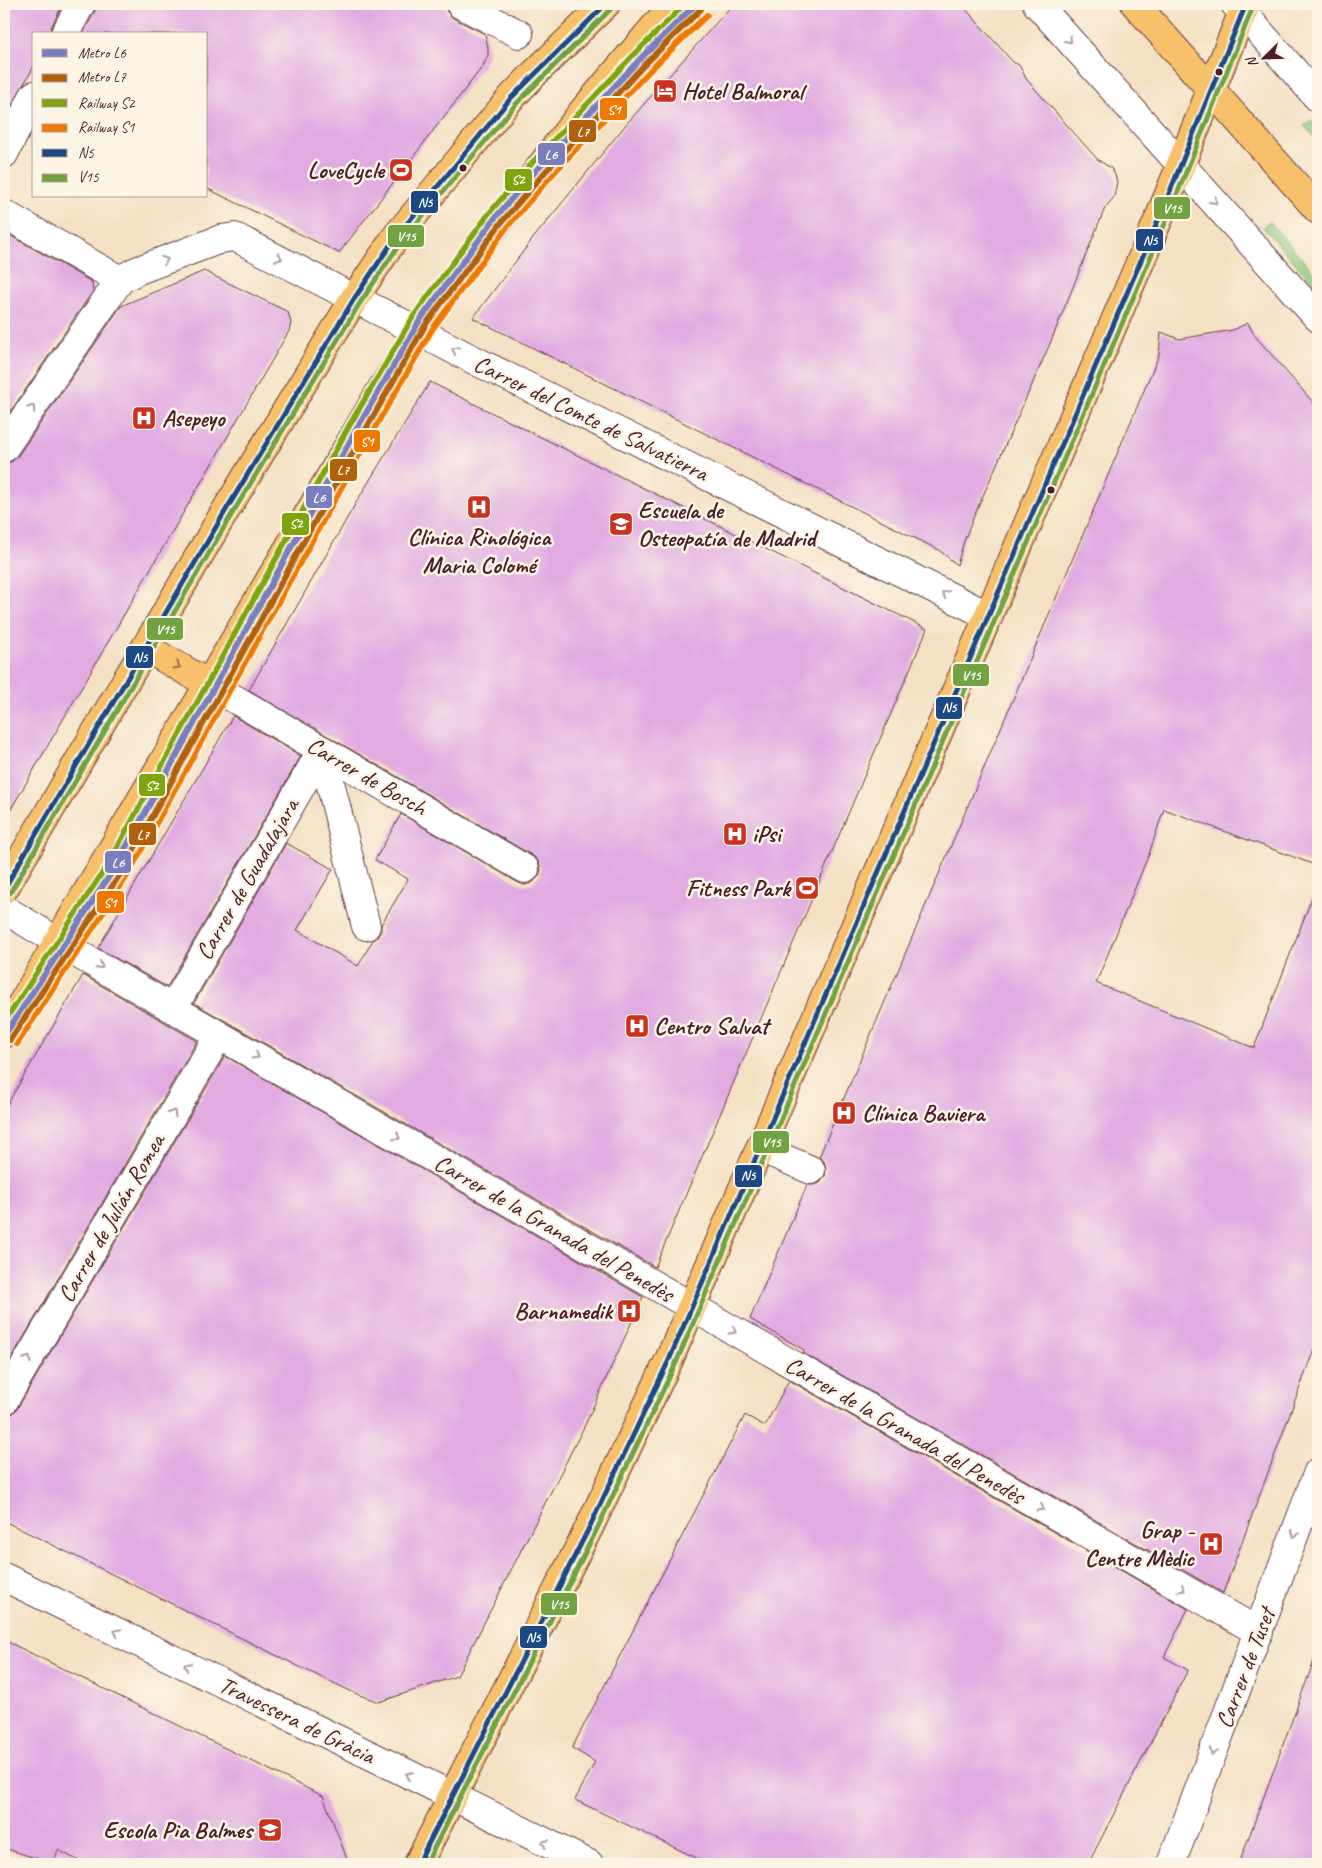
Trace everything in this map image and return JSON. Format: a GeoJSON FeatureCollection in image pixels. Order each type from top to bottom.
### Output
{"type":"FeatureCollection","features":[{"type":"Feature","properties":{"kind":"main road"},"geometry":{"type":"LineString","coordinates":[[4,889],[223,515],[354,299],[396,238],[511,98],[535,72],[606,4]]}},
{"type":"Feature","properties":{"kind":"main road"},"geometry":{"type":"LineString","coordinates":[[4,1034],[381,390],[418,331],[445,292],[588,105],[674,4]]}},
{"type":"Feature","properties":{"kind":"main road"},"geometry":{"type":"LineString","coordinates":[[1135,4],[1318,210]]}},
{"type":"Feature","properties":{"kind":"main road"},"geometry":{"type":"LineString","coordinates":[[418,1864],[589,1528],[669,1360],[1181,165],[1212,90],[1241,7]]}},
{"type":"Feature","properties":{"kind":"main road"},"geometry":{"type":"LineString","coordinates":[[146,648],[209,684]]}},
{"type":"Feature","properties":{"kind":"street"},"geometry":{"type":"LineString","coordinates":[[66,32],[81,4]]}},
{"type":"Feature","properties":{"kind":"street"},"geometry":{"type":"LineString","coordinates":[[460,4],[519,34]]}},
{"type":"Feature","properties":{"kind":"street"},"geometry":{"type":"LineString","coordinates":[[1036,4],[1318,318]]}},
{"type":"Feature","properties":{"kind":"street"},"geometry":{"type":"LineString","coordinates":[[1241,7],[1318,98]]}},
{"type":"Feature","properties":{"kind":"street"},"geometry":{"type":"LineString","coordinates":[[4,154],[30,103]]}},
{"type":"Feature","properties":{"kind":"street"},"geometry":{"type":"LineString","coordinates":[[4,214],[120,280],[4,448]]}},
{"type":"Feature","properties":{"kind":"street","name":"Carrer del Comte de Salvatierra"},"geometry":{"type":"LineString","coordinates":[[120,280],[136,271],[221,239],[235,237],[354,299],[989,616]]}},
{"type":"Feature","properties":{"kind":"street","name":"Carrer de Bosch"},"geometry":{"type":"LineString","coordinates":[[209,684],[525,869]]}},
{"type":"Feature","properties":{"kind":"street"},"geometry":{"type":"LineString","coordinates":[[322,750],[366,926]]}},
{"type":"Feature","properties":{"kind":"street","name":"Carrer de Guadalajara"},"geometry":{"type":"LineString","coordinates":[[173,1008],[322,750]]}},
{"type":"Feature","properties":{"kind":"street","name":"Carrer de la Granada del Penedès"},"geometry":{"type":"LineString","coordinates":[[4,909],[219,1035],[1258,1632]]}},
{"type":"Feature","properties":{"kind":"street","name":"Carrer de Julián Romea"},"geometry":{"type":"LineString","coordinates":[[4,1401],[219,1035]]}},
{"type":"Feature","properties":{"kind":"street"},"geometry":{"type":"LineString","coordinates":[[760,1148],[811,1170]]}},
{"type":"Feature","properties":{"kind":"street","name":"Carrer de Tuset"},"geometry":{"type":"LineString","coordinates":[[1171,1864],[1318,1472]]}},
{"type":"Feature","properties":{"kind":"street","name":"Travessera de Gràcia"},"geometry":{"type":"LineString","coordinates":[[4,1577],[588,1864]]}},
{"type":"Feature","properties":{"kind":"shaded area","name":"Escola Pia Balmes"},"geometry":{"type":"Polygon","coordinates":[[[58,1850],[85,1864],[54,1864],[58,1850]]]}},
{"type":"Feature","properties":{"kind":"green space"},"geometry":{"type":"Polygon","coordinates":[[[1311,120],[1318,128],[1318,141],[1304,126],[1311,120]]]}},
{"type":"Feature","properties":{"kind":"green space"},"geometry":{"type":"Polygon","coordinates":[[[1269,221],[1318,277],[1318,289],[1263,227],[1269,221]]]}},
{"type":"Feature","properties":{"kind":"building"},"geometry":{"type":"Polygon","coordinates":[[[4,4],[63,4],[50,32],[32,32],[32,70],[4,120],[4,4]]]}},
{"type":"Feature","properties":{"kind":"building"},"geometry":{"type":"Polygon","coordinates":[[[97,4],[445,4],[447,12],[453,18],[485,34],[488,55],[483,66],[339,253],[208,189],[208,32],[84,32],[97,4]]]}},
{"type":"Feature","properties":{"kind":"building"},"geometry":{"type":"Polygon","coordinates":[[[733,4],[961,4],[1013,62],[1019,65],[1027,80],[1098,160],[1111,168],[1115,175],[1117,182],[1114,197],[1105,208],[1049,346],[974,516],[957,565],[939,550],[473,318],[531,241],[628,122],[733,4]]]}},
{"type":"Feature","properties":{"kind":"building"},"geometry":{"type":"Polygon","coordinates":[[[4,232],[92,282],[93,291],[4,421],[4,232]]]}},
{"type":"Feature","properties":{"kind":"building"},"geometry":{"type":"Polygon","coordinates":[[[204,271],[288,312],[291,323],[289,331],[4,821],[4,463],[11,462],[17,457],[121,306],[204,271]]]}},
{"type":"Feature","properties":{"kind":"building"},"geometry":{"type":"Polygon","coordinates":[[[1248,323],[1255,336],[1318,408],[1318,866],[1164,809],[1149,854],[1096,983],[1254,1048],[1316,887],[1318,888],[1318,1339],[1223,1593],[803,1353],[804,1350],[750,1319],[807,1185],[820,1183],[825,1176],[826,1168],[824,1161],[819,1157],[1159,355],[1161,332],[1179,339],[1233,330],[1248,323]]]}},
{"type":"Feature","properties":{"kind":"building"},"geometry":{"type":"Polygon","coordinates":[[[430,382],[927,629],[655,1267],[194,1003],[286,843],[333,869],[297,930],[358,966],[373,940],[381,931],[381,925],[408,879],[375,860],[401,814],[517,882],[524,885],[532,883],[539,876],[541,870],[539,862],[533,856],[249,690],[357,501],[430,382]]]}},
{"type":"Feature","properties":{"kind":"building"},"geometry":{"type":"Polygon","coordinates":[[[233,716],[301,756],[167,987],[98,948],[233,716]]]}},
{"type":"Feature","properties":{"kind":"building"},"geometry":{"type":"Polygon","coordinates":[[[83,975],[197,1041],[4,1371],[4,1110],[83,975]]]}},
{"type":"Feature","properties":{"kind":"building"},"geometry":{"type":"Polygon","coordinates":[[[225,1056],[643,1297],[585,1425],[457,1676],[379,1702],[359,1695],[304,1669],[4,1521],[4,1417],[11,1415],[17,1409],[225,1056]]]}},
{"type":"Feature","properties":{"kind":"building"},"geometry":{"type":"Polygon","coordinates":[[[789,1380],[1188,1609],[1164,1657],[1188,1670],[1088,1864],[709,1864],[575,1800],[595,1762],[572,1748],[745,1415],[765,1426],[789,1380]]]}},
{"type":"Feature","properties":{"kind":"building"},"geometry":{"type":"Polygon","coordinates":[[[4,1640],[323,1796],[349,1864],[85,1864],[58,1850],[54,1864],[4,1848],[4,1640]]]}},
{"type":"Feature","properties":{"kind":"building"},"geometry":{"type":"Polygon","coordinates":[[[1315,1658],[1318,1659],[1318,1864],[1239,1864],[1315,1658]]]}},
{"type":"Feature","properties":{"kind":"metro line","name":"L6"},"geometry":{"type":"LineString","coordinates":[[4,1036],[114,869],[355,432],[420,320],[495,218],[539,167],[640,59],[696,4]]}},
{"type":"Feature","properties":{"kind":"metro line","name":"L7"},"geometry":{"type":"LineString","coordinates":[[10,1040],[121,873],[362,436],[426,324],[501,223],[545,172],[645,64],[701,9]]}},
{"type":"Feature","properties":{"kind":"rail line","name":"S2"},"geometry":{"type":"LineString","coordinates":[[4,1023],[108,865],[348,428],[414,316],[489,214],[533,162],[635,54],[686,4]]}},
{"type":"Feature","properties":{"kind":"rail line","name":"S1"},"geometry":{"type":"LineString","coordinates":[[17,1044],[127,876],[368,439],[433,328],[507,227],[550,177],[651,69],[707,15]]}},
{"type":"Feature","properties":{"kind":"transit line","name":"N5"},"geometry":{"type":"LineString","coordinates":[[4,889],[223,515],[354,299],[395,238],[511,98],[606,4]]}},
{"type":"Feature","properties":{"kind":"transit line","name":"N5"},"geometry":{"type":"LineString","coordinates":[[418,1864],[589,1528],[669,1360],[1160,216],[1246,4]]}},
{"type":"Feature","properties":{"kind":"transit line","name":"V15"},"geometry":{"type":"LineString","coordinates":[[426,1864],[596,1531],[676,1363],[1167,219],[1253,7]]}},
{"type":"Feature","properties":{"kind":"transit line","name":"V15"},"geometry":{"type":"LineString","coordinates":[[10,893],[229,519],[360,303],[401,242],[517,103],[611,9]]}},
{"type":"Feature","properties":{"kind":"place","name":"Hotel Balmoral"},"geometry":{"type":"Point","coordinates":[665,91]}},
{"type":"Feature","properties":{"kind":"place","name":"LoveCycle"},"geometry":{"type":"Point","coordinates":[401,170]}},
{"type":"Feature","properties":{"kind":"place","name":"Asepeyo"},"geometry":{"type":"Point","coordinates":[144,418]}},
{"type":"Feature","properties":{"kind":"place","name":"Clínica Rinológica Maria Colomé"},"geometry":{"type":"Point","coordinates":[479,507]}},
{"type":"Feature","properties":{"kind":"place","name":"Escuela de Osteopatía de Madrid"},"geometry":{"type":"Point","coordinates":[621,524]}},
{"type":"Feature","properties":{"kind":"place","name":"iPsi"},"geometry":{"type":"Point","coordinates":[735,834]}},
{"type":"Feature","properties":{"kind":"place","name":"Fitness Park"},"geometry":{"type":"Point","coordinates":[807,888]}},
{"type":"Feature","properties":{"kind":"place","name":"Centro Salvat"},"geometry":{"type":"Point","coordinates":[637,1026]}},
{"type":"Feature","properties":{"kind":"place","name":"Clínica Baviera"},"geometry":{"type":"Point","coordinates":[844,1113]}},
{"type":"Feature","properties":{"kind":"place","name":"Barnamedik"},"geometry":{"type":"Point","coordinates":[629,1311]}},
{"type":"Feature","properties":{"kind":"place","name":"Grap - Centre Mèdic"},"geometry":{"type":"Point","coordinates":[1211,1544]}},
{"type":"Feature","properties":{"kind":"place","name":"Escola Pia Balmes"},"geometry":{"type":"Point","coordinates":[270,1830]}}]}
